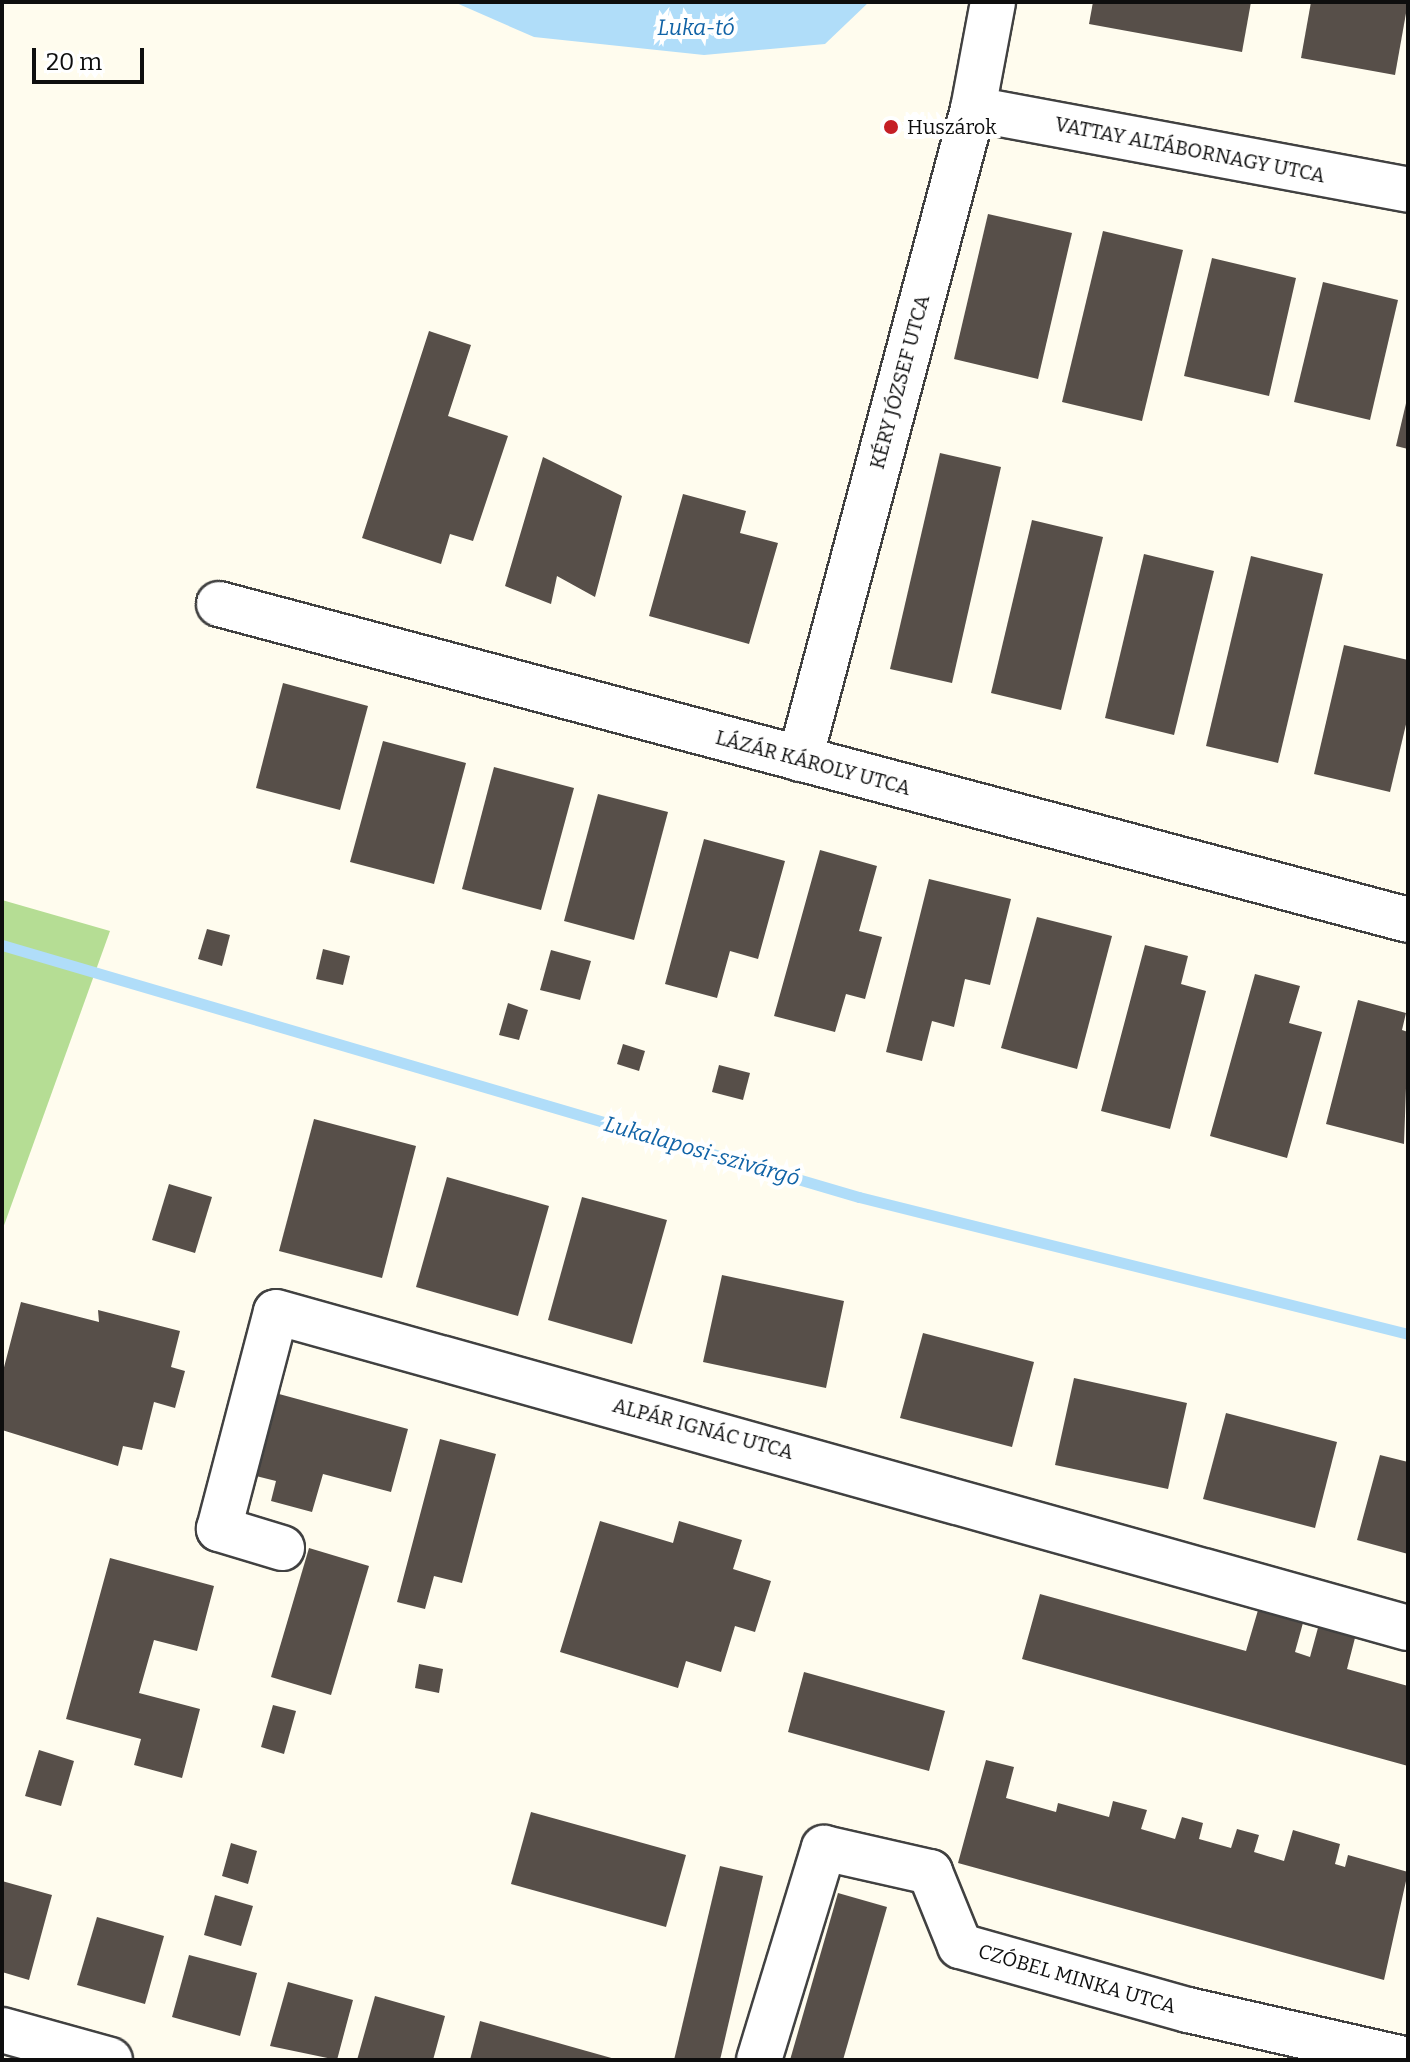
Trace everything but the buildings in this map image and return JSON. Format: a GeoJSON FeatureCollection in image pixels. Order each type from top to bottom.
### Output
{"type":"FeatureCollection","features":[{"type":"Feature","properties":{"kind":"street","name":"KÉRY JÓZSEF UTCA"},"geometry":{"type":"LineString","coordinates":[[800,759],[973,109],[993,2]]}},
{"type":"Feature","properties":{"kind":"street","name":"VATTAY ALTÁBORNAGY UTCA"},"geometry":{"type":"LineString","coordinates":[[973,109],[1408,190]]}},
{"type":"Feature","properties":{"kind":"street","name":"LÁZÁR KÁROLY UTCA"},"geometry":{"type":"LineString","coordinates":[[219,604],[1408,920]]}},
{"type":"Feature","properties":{"kind":"street","name":"ALPÁR IGNÁC UTCA"},"geometry":{"type":"LineString","coordinates":[[282,1548],[219,1529],[276,1312],[1408,1628]]}},
{"type":"Feature","properties":{"kind":"street","name":"CZÓBEL MINKA UTCA"},"geometry":{"type":"LineString","coordinates":[[759,2060],[824,1848],[930,1872],[960,1946],[1188,2010],[1408,2060]]}},
{"type":"Feature","properties":{"kind":"street"},"geometry":{"type":"LineString","coordinates":[[2,2030],[110,2060]]}},
{"type":"Feature","properties":{"kind":"green space"},"geometry":{"type":"Polygon","coordinates":[[[2,900],[110,931],[2,1231],[2,900]]]}},
{"type":"Feature","properties":{"kind":"water","name":"Luka-tó"},"geometry":{"type":"Polygon","coordinates":[[[454,2],[869,2],[825,44],[704,55],[534,37],[454,2]]]}},
{"type":"Feature","properties":{"kind":"waterway","name":"Lukalaposi-szivárgó"},"geometry":{"type":"LineString","coordinates":[[2,945],[859,1197],[1408,1334]]}},
{"type":"Feature","properties":{"kind":"place","name":"Huszárok"},"geometry":{"type":"Point","coordinates":[891,127]}}]}
